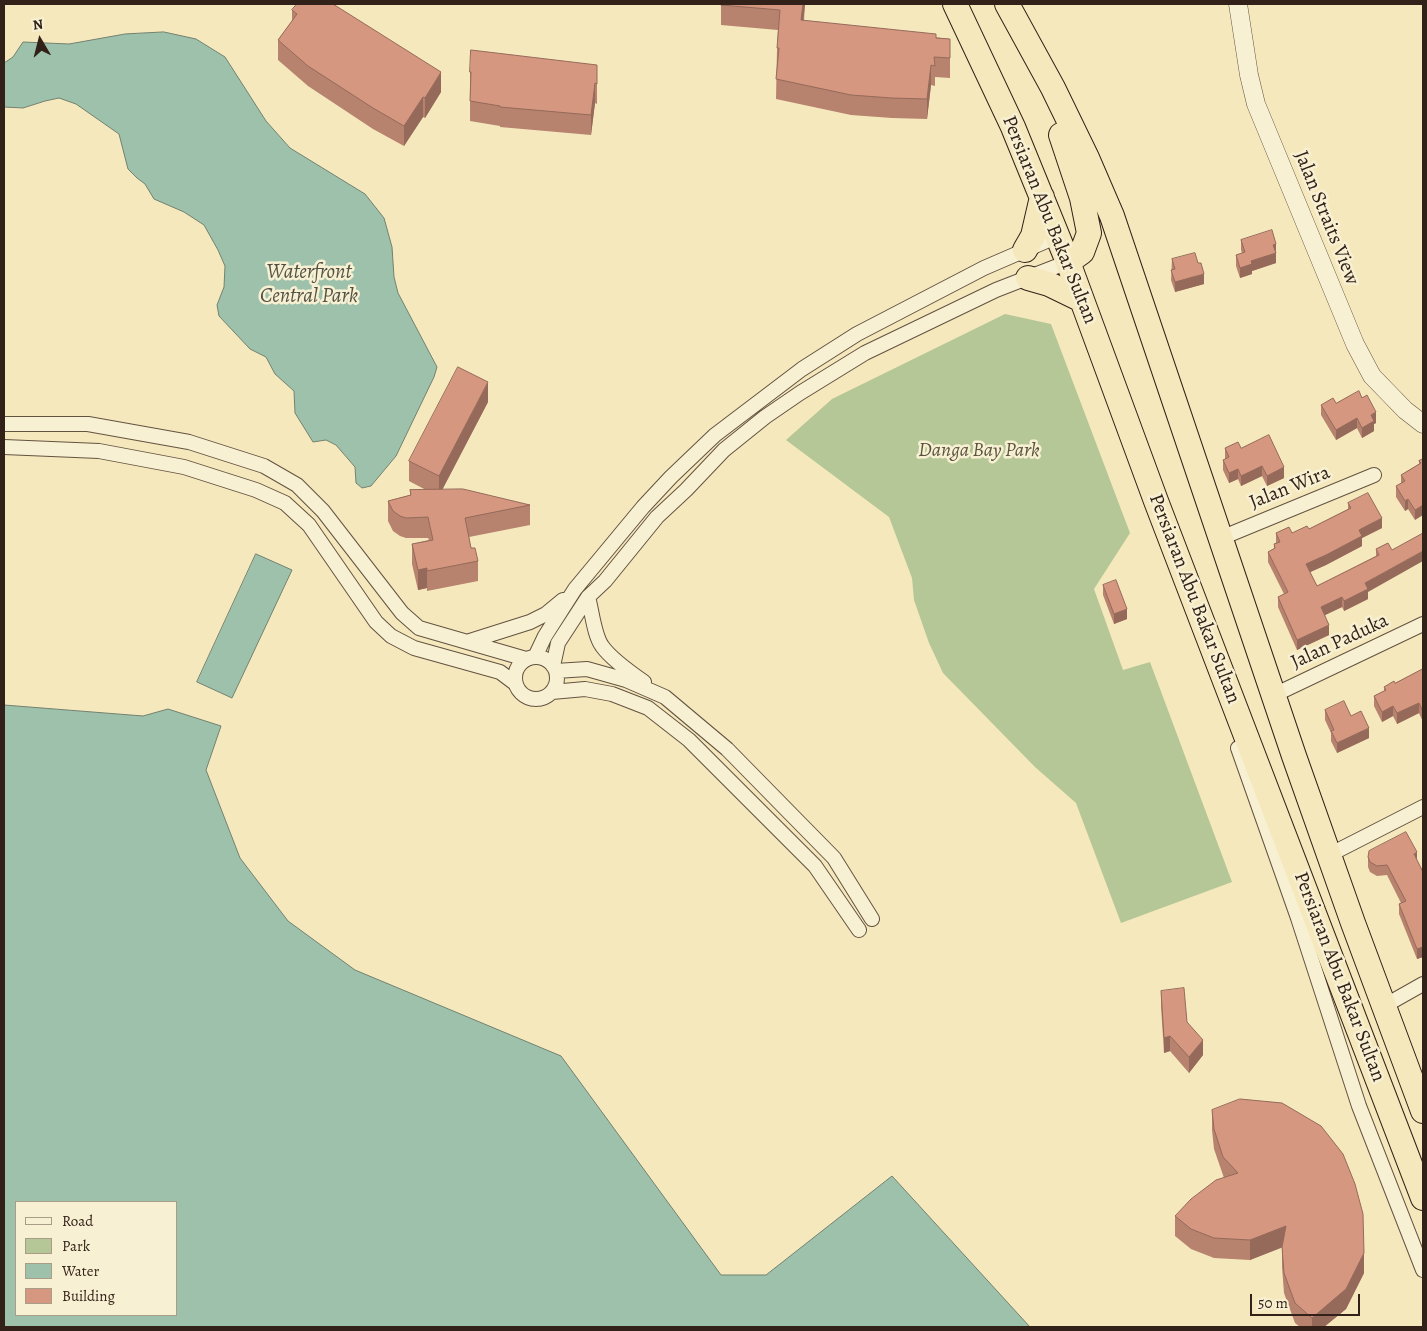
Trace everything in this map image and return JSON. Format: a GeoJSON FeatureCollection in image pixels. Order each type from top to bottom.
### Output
{"type":"FeatureCollection","features":[{"type":"Feature","properties":{"kind":"highway","name":"Persiaran Abu Bakar Sultan"},"geometry":{"type":"LineString","coordinates":[[955,4],[1013,127],[1058,236],[1156,501],[1423,1198]]}},
{"type":"Feature","properties":{"kind":"highway","name":"Persiaran Abu Bakar Sultan"},"geometry":{"type":"LineString","coordinates":[[1007,4],[1053,88],[1087,158],[1112,216],[1329,856],[1423,1111]]}},
{"type":"Feature","properties":{"kind":"highway"},"geometry":{"type":"LineString","coordinates":[[1025,37],[1048,104],[1067,150],[1082,198],[1089,233],[1082,252],[1068,262]]}},
{"type":"Feature","properties":{"kind":"highway"},"geometry":{"type":"LineString","coordinates":[[1025,250],[1033,236],[1042,197]]}},
{"type":"Feature","properties":{"kind":"highway"},"geometry":{"type":"LineString","coordinates":[[1058,236],[1072,232],[1089,233],[1106,244],[1117,262],[1173,396]]}},
{"type":"Feature","properties":{"kind":"highway"},"geometry":{"type":"LineString","coordinates":[[1028,278],[1049,284],[1082,300]]}},
{"type":"Feature","properties":{"kind":"street","name":"Jalan Straits View"},"geometry":{"type":"LineString","coordinates":[[1238,4],[1249,75],[1256,104],[1355,344],[1372,376],[1405,410],[1423,424]]}},
{"type":"Feature","properties":{"kind":"street"},"geometry":{"type":"LineString","coordinates":[[516,684],[517,668],[531,658],[575,589],[643,507],[715,435],[802,369],[858,334],[984,268],[1058,236]]}},
{"type":"Feature","properties":{"kind":"street"},"geometry":{"type":"LineString","coordinates":[[552,692],[556,682],[555,668],[558,643],[588,597],[605,581],[657,517],[724,450],[765,417],[865,353],[996,290],[1068,262]]}},
{"type":"Feature","properties":{"kind":"street"},"geometry":{"type":"LineString","coordinates":[[4,424],[88,424],[189,442],[264,466],[297,485],[323,511],[402,613],[419,628],[531,658],[546,659],[555,668],[587,669],[626,680],[664,697]]}},
{"type":"Feature","properties":{"kind":"street"},"geometry":{"type":"LineString","coordinates":[[4,447],[98,450],[184,467],[256,490],[285,503],[309,525],[376,622],[391,636],[414,648],[500,672],[516,684],[523,694],[534,698],[540,698],[552,692],[585,688],[612,694],[648,708],[689,740],[815,866],[859,930]]}},
{"type":"Feature","properties":{"kind":"street","name":"Jalan Wira"},"geometry":{"type":"LineString","coordinates":[[1221,538],[1374,475]]}},
{"type":"Feature","properties":{"kind":"street"},"geometry":{"type":"LineString","coordinates":[[469,642],[506,631],[546,614],[575,589]]}},
{"type":"Feature","properties":{"kind":"street"},"geometry":{"type":"LineString","coordinates":[[588,597],[602,646],[624,668],[664,697],[727,749],[834,858],[872,919]]}},
{"type":"Feature","properties":{"kind":"street","name":"Jalan Paduka"},"geometry":{"type":"LineString","coordinates":[[1274,695],[1423,624]]}},
{"type":"Feature","properties":{"kind":"street"},"geometry":{"type":"LineString","coordinates":[[1204,625],[1218,689],[1298,918],[1359,1106],[1423,1270]]}},
{"type":"Feature","properties":{"kind":"street"},"geometry":{"type":"LineString","coordinates":[[1329,856],[1423,807]]}},
{"type":"Feature","properties":{"kind":"street"},"geometry":{"type":"LineString","coordinates":[[1384,1006],[1423,984]]}},
{"type":"Feature","properties":{"kind":"green space","name":"Danga Bay Park"},"geometry":{"type":"Polygon","coordinates":[[[1005,314],[1051,324],[1130,533],[1094,589],[1123,670],[1150,662],[1232,882],[1121,923],[1076,803],[1035,767],[943,673],[929,643],[914,600],[912,578],[889,517],[786,440],[832,399],[1005,314]]]}},
{"type":"Feature","properties":{"kind":"water","name":"Waterfront Central Park"},"geometry":{"type":"Polygon","coordinates":[[[164,32],[196,39],[225,57],[266,121],[290,148],[365,194],[384,218],[392,247],[394,277],[398,293],[437,367],[396,456],[371,486],[362,488],[356,483],[355,467],[336,445],[326,440],[313,442],[295,413],[294,391],[275,374],[266,357],[250,349],[219,316],[217,305],[224,287],[225,266],[218,250],[204,225],[184,212],[154,199],[145,184],[128,169],[119,134],[76,104],[59,98],[23,108],[4,107],[4,63],[13,57],[23,42],[69,44],[125,34],[164,32]]]}},
{"type":"Feature","properties":{"kind":"water"},"geometry":{"type":"Polygon","coordinates":[[[256,554],[292,570],[232,698],[197,682],[256,554]]]}},
{"type":"Feature","properties":{"kind":"water"},"geometry":{"type":"Polygon","coordinates":[[[4,705],[143,716],[168,709],[221,726],[206,770],[240,858],[288,921],[355,970],[561,1056],[721,1275],[766,1275],[892,1176],[1030,1327],[4,1327],[4,705]]]}},
{"type":"Feature","properties":{"kind":"building"},"geometry":{"type":"Polygon","coordinates":[[[297,4],[333,4],[441,72],[404,126],[308,66],[278,40],[297,14],[292,10],[297,4]]]}},
{"type":"Feature","properties":{"kind":"building"},"geometry":{"type":"Polygon","coordinates":[[[721,4],[803,4],[801,20],[936,34],[936,38],[950,39],[950,58],[934,57],[935,66],[931,65],[927,99],[851,95],[776,79],[780,10],[721,4]]]}},
{"type":"Feature","properties":{"kind":"building"},"geometry":{"type":"Polygon","coordinates":[[[471,50],[597,65],[597,84],[595,83],[591,115],[500,107],[470,101],[471,50]]]}},
{"type":"Feature","properties":{"kind":"building"},"geometry":{"type":"Polygon","coordinates":[[[1272,230],[1276,244],[1273,245],[1276,253],[1251,261],[1252,264],[1240,268],[1236,255],[1245,252],[1241,240],[1272,230]]]}},
{"type":"Feature","properties":{"kind":"building"},"geometry":{"type":"Polygon","coordinates":[[[1195,253],[1198,263],[1201,263],[1204,274],[1175,282],[1171,270],[1175,269],[1172,259],[1195,253]]]}},
{"type":"Feature","properties":{"kind":"building"},"geometry":{"type":"Polygon","coordinates":[[[458,367],[488,382],[439,476],[409,461],[458,367]]]}},
{"type":"Feature","properties":{"kind":"building"},"geometry":{"type":"Polygon","coordinates":[[[1359,391],[1362,398],[1367,395],[1376,412],[1371,415],[1374,421],[1362,428],[1357,418],[1336,430],[1321,405],[1333,398],[1336,403],[1359,391]]]}},
{"type":"Feature","properties":{"kind":"building"},"geometry":{"type":"Polygon","coordinates":[[[1269,435],[1284,467],[1267,476],[1262,466],[1241,476],[1238,469],[1229,473],[1223,460],[1229,457],[1225,448],[1238,442],[1241,448],[1269,435]]]}},
{"type":"Feature","properties":{"kind":"building"},"geometry":{"type":"Polygon","coordinates":[[[1423,459],[1423,505],[1415,510],[1408,499],[1405,501],[1396,486],[1405,481],[1401,475],[1421,463],[1419,461],[1423,459]]]}},
{"type":"Feature","properties":{"kind":"building"},"geometry":{"type":"Polygon","coordinates":[[[463,489],[530,505],[465,518],[471,548],[475,548],[478,561],[427,571],[427,568],[418,570],[412,544],[433,540],[428,517],[406,518],[400,516],[393,511],[388,501],[411,495],[410,490],[463,489]]]}},
{"type":"Feature","properties":{"kind":"building"},"geometry":{"type":"Polygon","coordinates":[[[1368,493],[1382,518],[1359,530],[1362,536],[1306,564],[1317,586],[1379,555],[1376,549],[1388,543],[1392,550],[1423,533],[1423,551],[1365,583],[1368,589],[1344,601],[1342,597],[1321,607],[1329,625],[1297,640],[1278,597],[1288,592],[1268,552],[1275,548],[1274,544],[1280,542],[1276,533],[1289,527],[1292,533],[1307,526],[1309,529],[1351,508],[1348,503],[1368,493]]]}},
{"type":"Feature","properties":{"kind":"building"},"geometry":{"type":"Polygon","coordinates":[[[1116,580],[1127,609],[1114,614],[1103,585],[1116,580]]]}},
{"type":"Feature","properties":{"kind":"building"},"geometry":{"type":"Polygon","coordinates":[[[1423,669],[1423,712],[1419,703],[1397,713],[1393,706],[1382,712],[1374,696],[1386,690],[1384,687],[1394,681],[1395,683],[1423,669]]]}},
{"type":"Feature","properties":{"kind":"building"},"geometry":{"type":"Polygon","coordinates":[[[1344,701],[1351,716],[1361,711],[1369,728],[1337,743],[1331,731],[1334,730],[1325,710],[1344,701]]]}},
{"type":"Feature","properties":{"kind":"building"},"geometry":{"type":"Polygon","coordinates":[[[1406,832],[1417,852],[1414,854],[1423,872],[1423,947],[1417,949],[1399,904],[1406,901],[1387,865],[1377,866],[1370,862],[1368,857],[1369,851],[1406,832]]]}},
{"type":"Feature","properties":{"kind":"building"},"geometry":{"type":"Polygon","coordinates":[[[1184,988],[1187,1022],[1203,1040],[1189,1057],[1170,1036],[1164,1038],[1161,991],[1184,988]]]}},
{"type":"Feature","properties":{"kind":"building"},"geometry":{"type":"Polygon","coordinates":[[[1240,1099],[1282,1103],[1321,1126],[1343,1154],[1355,1184],[1363,1214],[1364,1253],[1346,1289],[1312,1318],[1295,1303],[1284,1273],[1282,1247],[1286,1226],[1250,1240],[1214,1238],[1191,1229],[1175,1216],[1191,1199],[1216,1180],[1238,1173],[1223,1157],[1214,1129],[1212,1110],[1240,1099]]]}}]}
